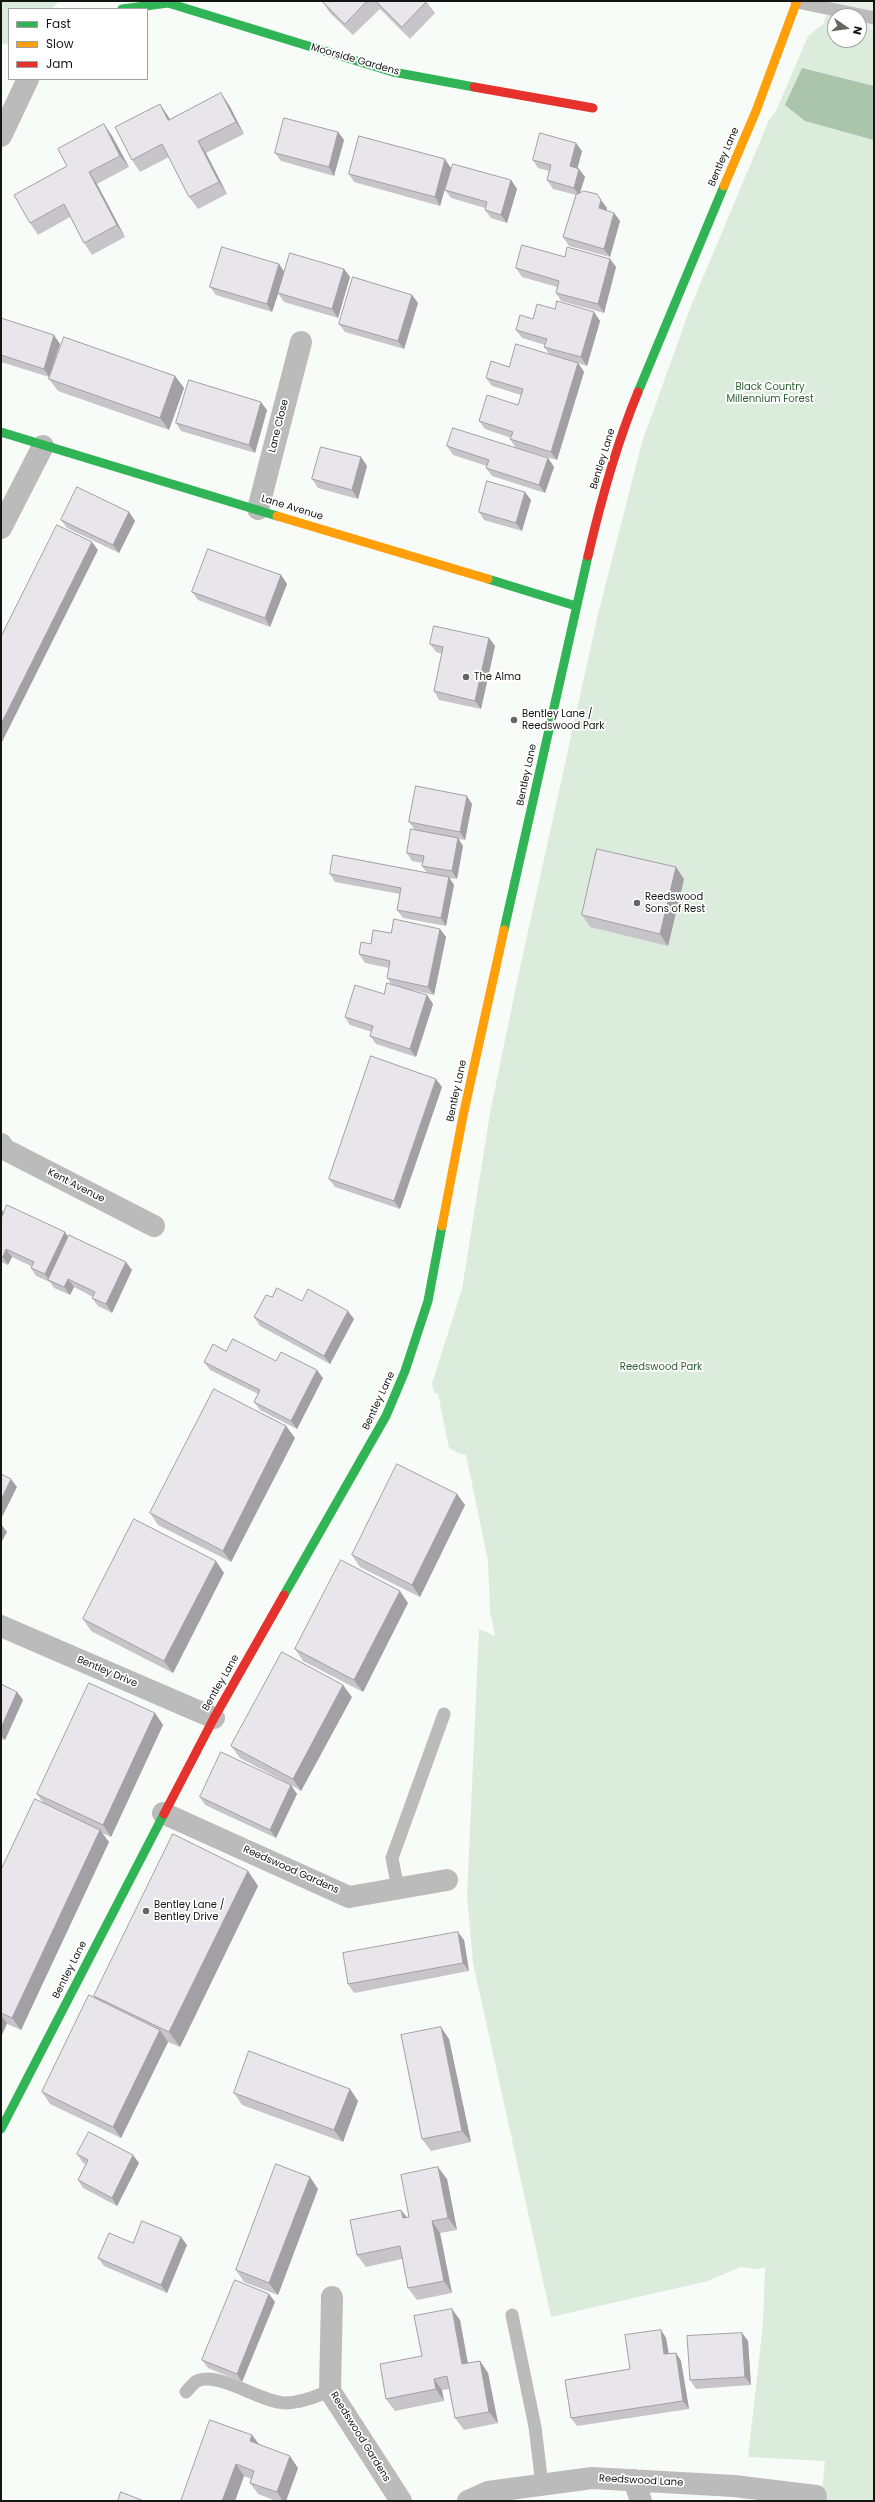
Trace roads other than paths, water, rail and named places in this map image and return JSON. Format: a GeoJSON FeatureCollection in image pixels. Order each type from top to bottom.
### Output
{"type":"FeatureCollection","features":[{"type":"Feature","properties":{"kind":"street","name":"Bentley Lane"},"geometry":{"type":"LineString","coordinates":[[3,2120],[214,1718],[386,1416],[405,1371],[428,1301],[463,1116],[576,606],[600,506],[625,423],[756,111],[791,22],[797,1]]}},
{"type":"Feature","properties":{"kind":"street","name":"Moorside Gardens"},"geometry":{"type":"LineString","coordinates":[[129,8],[168,2],[393,72],[593,108]]}},
{"type":"Feature","properties":{"kind":"street"},"geometry":{"type":"LineString","coordinates":[[1,136],[28,80]]}},
{"type":"Feature","properties":{"kind":"street","name":"Lane Close"},"geometry":{"type":"LineString","coordinates":[[258,510],[300,342]]}},
{"type":"Feature","properties":{"kind":"street","name":"Lane Avenue"},"geometry":{"type":"LineString","coordinates":[[1,432],[43,446],[576,606]]}},
{"type":"Feature","properties":{"kind":"street"},"geometry":{"type":"LineString","coordinates":[[1,528],[43,446]]}},
{"type":"Feature","properties":{"kind":"street","name":"Kent Avenue"},"geometry":{"type":"LineString","coordinates":[[1,1144],[4,1149],[154,1226]]}},
{"type":"Feature","properties":{"kind":"street","name":"Bentley Drive"},"geometry":{"type":"LineString","coordinates":[[1,1626],[214,1718]]}},
{"type":"Feature","properties":{"kind":"street","name":"Reedswood Gardens"},"geometry":{"type":"LineString","coordinates":[[163,1813],[349,1897],[447,1880]]}},
{"type":"Feature","properties":{"kind":"street","name":"Reedswood Gardens"},"geometry":{"type":"LineString","coordinates":[[332,2297],[330,2391],[401,2501]]}},
{"type":"Feature","properties":{"kind":"street","name":"Reedswood Lane"},"geometry":{"type":"LineString","coordinates":[[468,2501],[488,2492],[592,2478],[734,2486],[816,2496]]}},
{"type":"Feature","properties":{"kind":"street"},"geometry":{"type":"LineString","coordinates":[[634,2480],[641,2501]]}},
{"type":"Feature","properties":{"kind":"lane"},"geometry":{"type":"LineString","coordinates":[[797,1],[874,18]]}},
{"type":"Feature","properties":{"kind":"lane"},"geometry":{"type":"LineString","coordinates":[[398,1889],[392,1858],[444,1714]]}},
{"type":"Feature","properties":{"kind":"lane"},"geometry":{"type":"LineString","coordinates":[[512,2315],[535,2427],[542,2485]]}},
{"type":"Feature","properties":{"kind":"lane"},"geometry":{"type":"LineString","coordinates":[[186,2392],[196,2381],[211,2378],[270,2400],[285,2403],[300,2401],[330,2391]]}},
{"type":"Feature","properties":{"kind":"place","name":"The Alma"},"geometry":{"type":"Point","coordinates":[466,677]}},
{"type":"Feature","properties":{"kind":"place","name":"Bentley Lane / Reedswood Park"},"geometry":{"type":"Point","coordinates":[514,720]}},
{"type":"Feature","properties":{"kind":"place","name":"Reedswood Sons of Rest"},"geometry":{"type":"Point","coordinates":[637,903]}},
{"type":"Feature","properties":{"kind":"place","name":"Bentley Lane / Bentley Drive"},"geometry":{"type":"Point","coordinates":[146,1911]}},
{"type":"Feature","properties":{"kind":"park label","name":"Black Country Millennium Forest"},"geometry":{"type":"Point","coordinates":[770,392]}},
{"type":"Feature","properties":{"kind":"park label","name":"Reedswood Park"},"geometry":{"type":"Point","coordinates":[661,1367]}}]}
